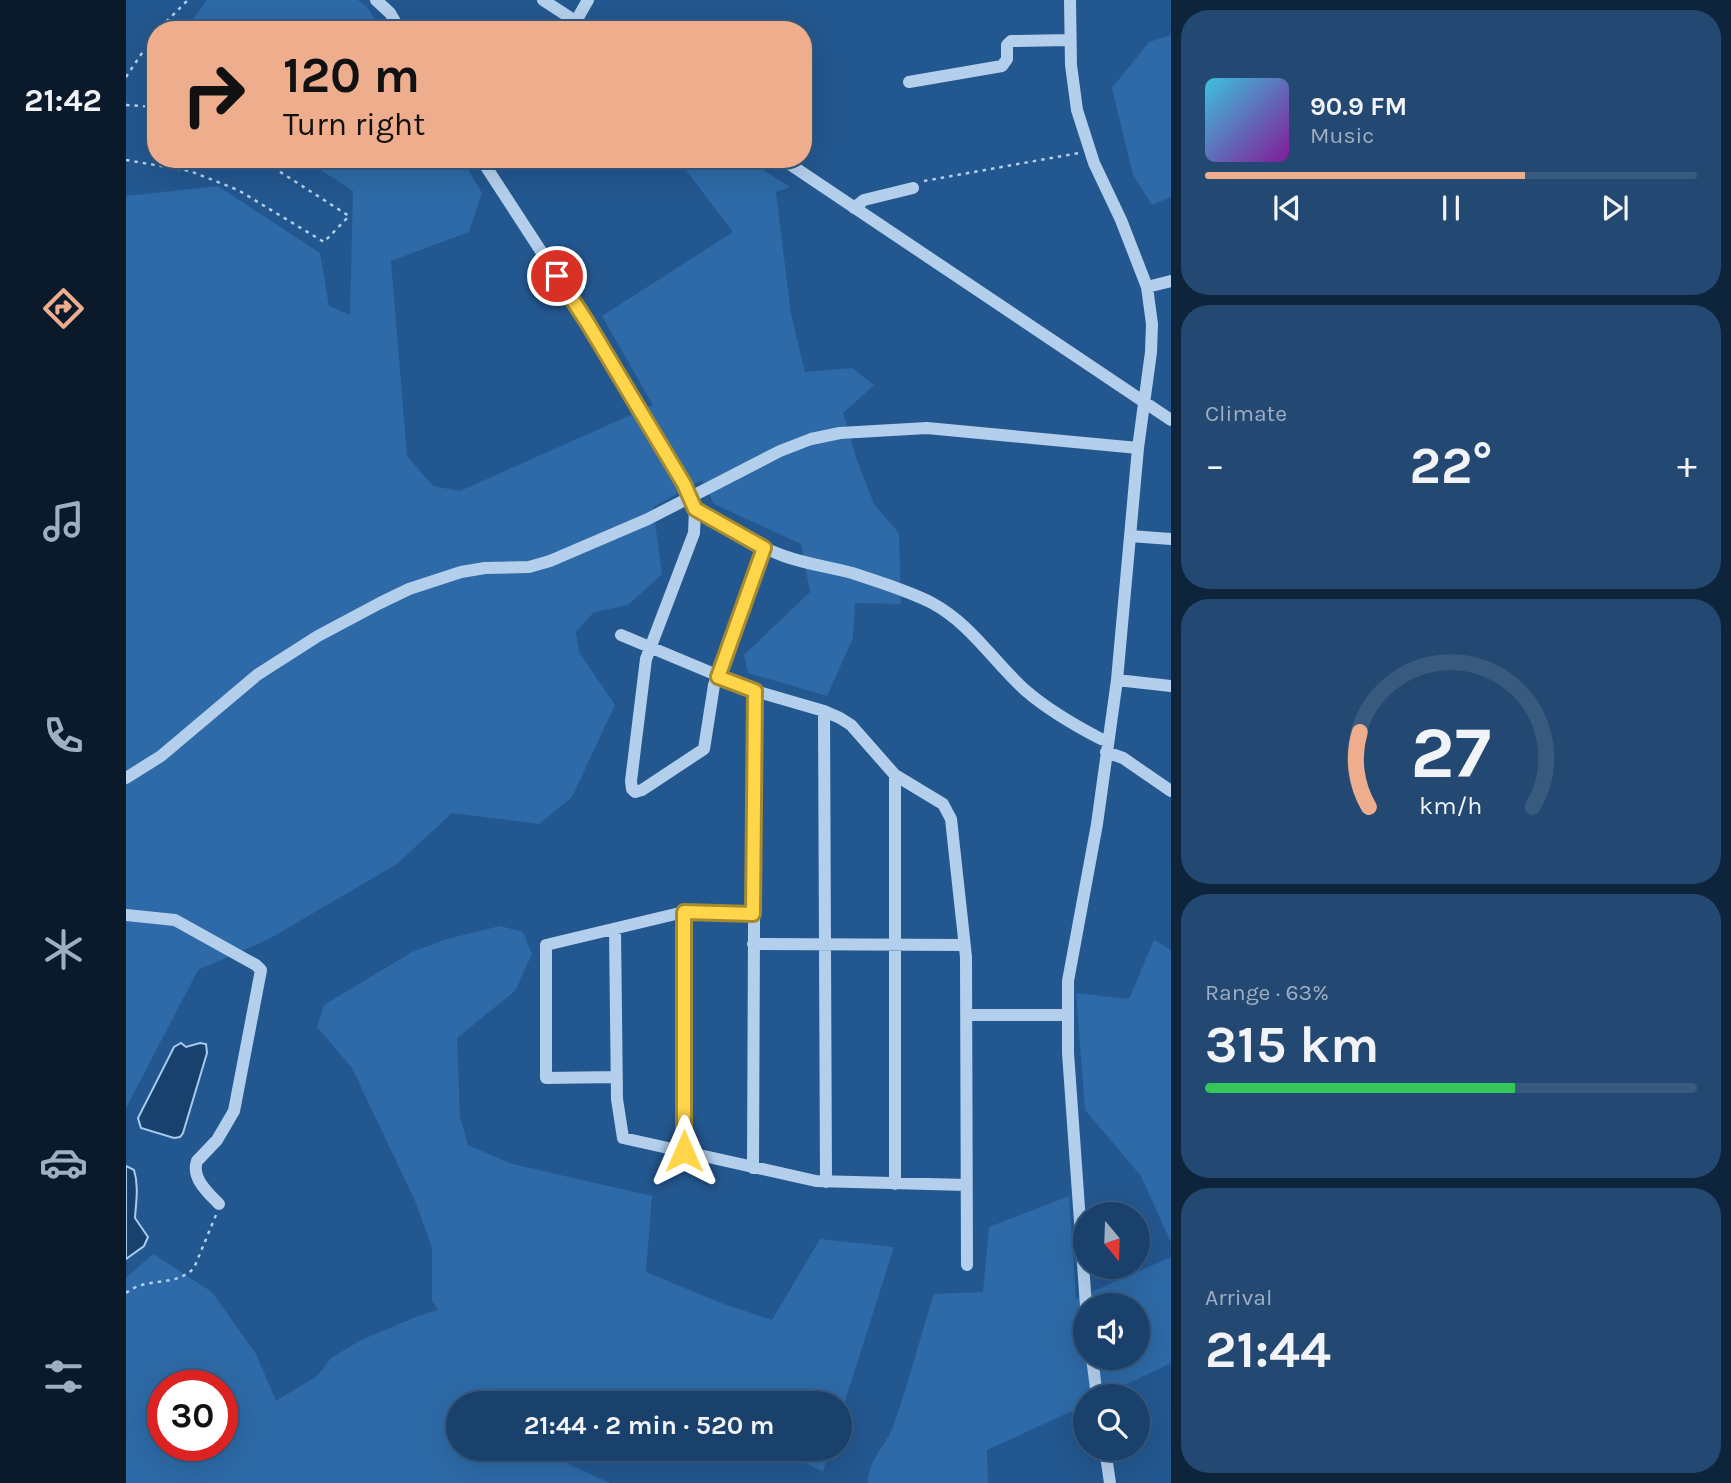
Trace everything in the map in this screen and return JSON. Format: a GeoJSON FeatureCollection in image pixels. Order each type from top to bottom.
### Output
{"type":"FeatureCollection","features":[{"type":"Feature","properties":{"kind":"street"},"geometry":{"type":"LineString","coordinates":[[376,0],[395,21]]}},
{"type":"Feature","properties":{"kind":"street"},"geometry":{"type":"LineString","coordinates":[[543,0],[576,21],[589,0]]}},
{"type":"Feature","properties":{"kind":"street"},"geometry":{"type":"LineString","coordinates":[[1070,0],[1069,40],[1076,110],[1089,151],[1121,220],[1147,287],[1152,324],[1117,680],[1097,824],[1070,967],[1069,1067],[1085,1293]]}},
{"type":"Feature","properties":{"kind":"street"},"geometry":{"type":"LineString","coordinates":[[909,82],[1002,66],[1007,59],[1008,42],[1069,40]]}},
{"type":"Feature","properties":{"kind":"street"},"geometry":{"type":"LineString","coordinates":[[487,168],[587,322],[693,503],[764,548],[793,559],[852,574],[929,602],[951,614],[968,628],[1038,701],[1066,721],[1101,739],[1106,746],[1171,791]]}},
{"type":"Feature","properties":{"kind":"street"},"geometry":{"type":"LineString","coordinates":[[795,168],[1171,420]]}},
{"type":"Feature","properties":{"kind":"street"},"geometry":{"type":"LineString","coordinates":[[854,208],[864,200],[913,188]]}},
{"type":"Feature","properties":{"kind":"street"},"geometry":{"type":"LineString","coordinates":[[1147,287],[1171,281]]}},
{"type":"Feature","properties":{"kind":"street"},"geometry":{"type":"LineString","coordinates":[[126,778],[161,756],[257,675],[317,636],[380,603],[410,589],[461,572],[497,567],[529,567],[551,561],[693,503],[780,451],[811,439],[840,433],[927,428],[1138,448]]}},
{"type":"Feature","properties":{"kind":"street"},"geometry":{"type":"LineString","coordinates":[[693,503],[694,533],[646,659],[631,781],[635,792],[700,754],[704,749],[714,685],[764,548]]}},
{"type":"Feature","properties":{"kind":"street"},"geometry":{"type":"LineString","coordinates":[[1130,536],[1171,540]]}},
{"type":"Feature","properties":{"kind":"street"},"geometry":{"type":"LineString","coordinates":[[621,635],[755,691],[824,711],[851,726],[895,775],[943,804],[948,810],[964,944],[967,1015],[967,1265]]}},
{"type":"Feature","properties":{"kind":"street"},"geometry":{"type":"LineString","coordinates":[[1117,680],[1171,686]]}},
{"type":"Feature","properties":{"kind":"street"},"geometry":{"type":"LineString","coordinates":[[753,1168],[755,691]]}},
{"type":"Feature","properties":{"kind":"street"},"geometry":{"type":"LineString","coordinates":[[824,711],[826,1182]]}},
{"type":"Feature","properties":{"kind":"street"},"geometry":{"type":"LineString","coordinates":[[895,775],[895,1184]]}},
{"type":"Feature","properties":{"kind":"street"},"geometry":{"type":"LineString","coordinates":[[616,1077],[546,1078],[546,945],[684,912],[753,914]]}},
{"type":"Feature","properties":{"kind":"street"},"geometry":{"type":"LineString","coordinates":[[684,912],[684,1151]]}},
{"type":"Feature","properties":{"kind":"street"},"geometry":{"type":"LineString","coordinates":[[126,915],[175,920],[261,970],[234,1111],[227,1127],[194,1168],[198,1180],[219,1204]]}},
{"type":"Feature","properties":{"kind":"street"},"geometry":{"type":"LineString","coordinates":[[615,930],[616,1077],[623,1138],[826,1182],[966,1185]]}},
{"type":"Feature","properties":{"kind":"street"},"geometry":{"type":"LineString","coordinates":[[753,944],[964,944]]}},
{"type":"Feature","properties":{"kind":"street"},"geometry":{"type":"LineString","coordinates":[[967,1015],[1068,1015]]}},
{"type":"Feature","properties":{"kind":"street"},"geometry":{"type":"LineString","coordinates":[[1107,1461],[1110,1483]]}},
{"type":"Feature","properties":{"kind":"path"},"geometry":{"type":"LineString","coordinates":[[167,21],[188,0]]}},
{"type":"Feature","properties":{"kind":"path"},"geometry":{"type":"LineString","coordinates":[[126,77],[147,48]]}},
{"type":"Feature","properties":{"kind":"path"},"geometry":{"type":"LineString","coordinates":[[126,105],[147,106]]}},
{"type":"Feature","properties":{"kind":"path"},"geometry":{"type":"LineString","coordinates":[[913,188],[920,181],[1089,151]]}},
{"type":"Feature","properties":{"kind":"path"},"geometry":{"type":"LineString","coordinates":[[126,160],[147,163]]}},
{"type":"Feature","properties":{"kind":"path"},"geometry":{"type":"LineString","coordinates":[[177,168],[190,170],[238,190],[324,243],[349,216],[274,168]]}},
{"type":"Feature","properties":{"kind":"path"},"geometry":{"type":"LineString","coordinates":[[126,1293],[141,1284],[173,1281],[188,1274],[194,1268],[219,1204]]}},
{"type":"Feature","properties":{"kind":"shaded area"},"geometry":{"type":"Polygon","coordinates":[[[207,0],[358,0],[368,8],[376,21],[192,21],[207,0]]]}},
{"type":"Feature","properties":{"kind":"shaded area"},"geometry":{"type":"Polygon","coordinates":[[[1171,35],[1171,197],[1152,205],[1133,175],[1112,88],[1149,42],[1171,35]]]}},
{"type":"Feature","properties":{"kind":"shaded area"},"geometry":{"type":"Polygon","coordinates":[[[318,168],[467,168],[482,193],[469,232],[391,261],[407,456],[433,486],[460,491],[653,405],[602,316],[733,232],[684,168],[760,168],[790,187],[776,192],[791,314],[805,372],[852,368],[874,385],[843,413],[874,504],[899,533],[901,604],[855,603],[853,638],[827,696],[748,673],[744,655],[810,592],[801,544],[714,504],[702,480],[653,507],[662,574],[628,605],[594,612],[576,632],[579,652],[615,705],[572,797],[539,824],[452,813],[397,864],[269,939],[198,970],[126,1108],[126,196],[218,186],[320,253],[329,306],[350,315],[353,191],[318,168]]]}},
{"type":"Feature","properties":{"kind":"shaded area"},"geometry":{"type":"Polygon","coordinates":[[[500,926],[523,932],[532,954],[515,991],[457,1038],[460,1117],[468,1145],[512,1164],[652,1196],[646,1272],[721,1303],[772,1320],[820,1239],[894,1247],[848,1391],[446,1391],[446,1461],[561,1461],[610,1483],[126,1483],[126,1278],[153,1254],[212,1292],[256,1354],[276,1401],[317,1376],[331,1358],[361,1340],[438,1310],[432,1300],[432,1248],[416,1203],[352,1068],[317,1027],[324,1005],[412,952],[447,939],[500,926]]]}},
{"type":"Feature","properties":{"kind":"shaded area"},"geometry":{"type":"Polygon","coordinates":[[[1154,940],[1171,950],[1171,1243],[1141,1176],[1085,1110],[1076,993],[1129,999],[1154,940]]]}},
{"type":"Feature","properties":{"kind":"shaded area"},"geometry":{"type":"Polygon","coordinates":[[[181,1043],[186,1047],[206,1044],[207,1053],[183,1133],[174,1138],[141,1128],[138,1118],[174,1047],[181,1043]]]}},
{"type":"Feature","properties":{"kind":"shaded area"},"geometry":{"type":"Polygon","coordinates":[[[126,1166],[134,1170],[136,1176],[135,1218],[148,1237],[144,1246],[126,1259],[126,1166]]]}},
{"type":"Feature","properties":{"kind":"shaded area"},"geometry":{"type":"Polygon","coordinates":[[[1069,1196],[1076,1293],[1073,1293],[1073,1370],[1150,1370],[1150,1293],[1090,1293],[1121,1279],[1150,1279],[1150,1266],[1171,1257],[1171,1363],[1127,1384],[1073,1384],[1073,1411],[987,1450],[988,1483],[868,1483],[874,1459],[894,1424],[934,1294],[983,1292],[989,1227],[1069,1196]]]}},
{"type":"Feature","properties":{"kind":"shaded area"},"geometry":{"type":"Polygon","coordinates":[[[802,1461],[826,1461],[823,1472],[802,1461]]]}},
{"type":"Feature","properties":{"kind":"route"},"geometry":{"type":"LineString","coordinates":[[557,276],[684,484],[695,509],[764,548],[718,677],[755,691],[753,914],[684,912],[684,1151]]}}]}
